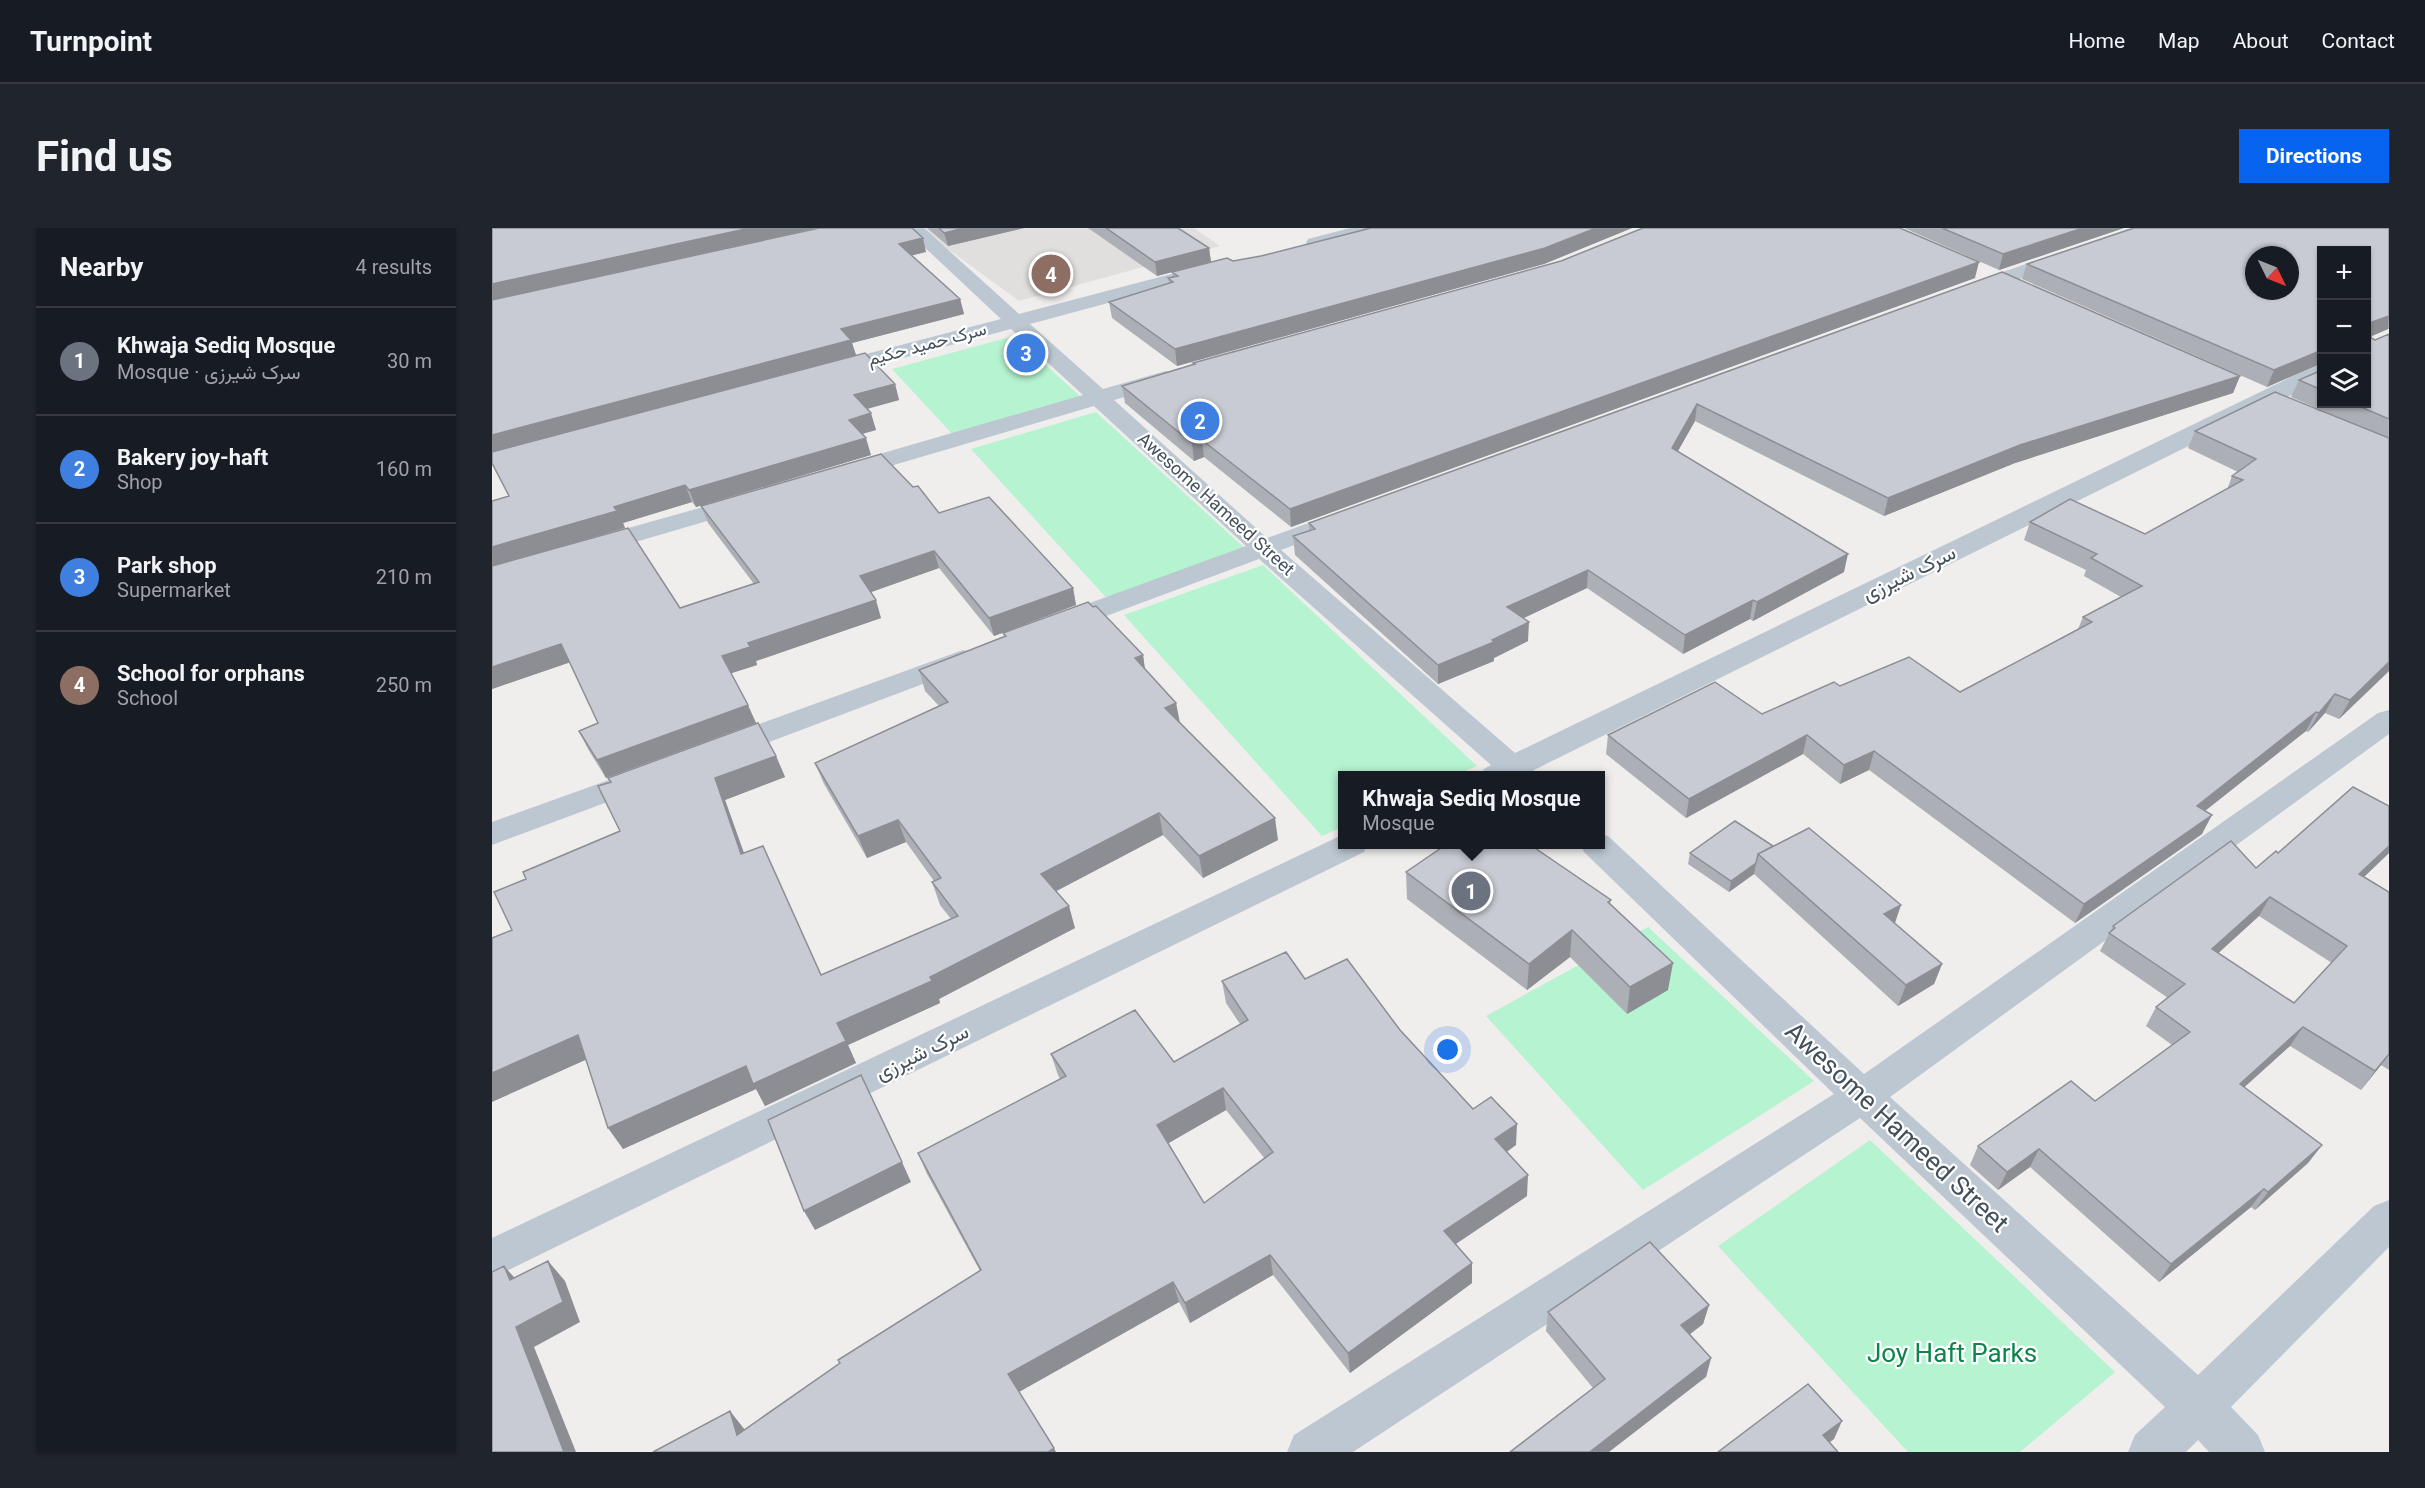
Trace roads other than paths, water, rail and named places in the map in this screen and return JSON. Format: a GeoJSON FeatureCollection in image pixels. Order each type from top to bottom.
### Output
{"type":"FeatureCollection","features":[{"type":"Feature","properties":{"kind":"street","name":"Awesome Hameed Street"},"geometry":{"type":"LineString","coordinates":[[913,228],[1508,771]]}},
{"type":"Feature","properties":{"kind":"street"},"geometry":{"type":"LineString","coordinates":[[1302,246],[1371,228]]}},
{"type":"Feature","properties":{"kind":"street"},"geometry":{"type":"LineString","coordinates":[[1943,300],[2149,228]]}},
{"type":"Feature","properties":{"kind":"street","name":"سرک حمید حکیم"},"geometry":{"type":"LineString","coordinates":[[810,376],[1233,264]]}},
{"type":"Feature","properties":{"kind":"street"},"geometry":{"type":"LineString","coordinates":[[1967,265],[2031,294]]}},
{"type":"Feature","properties":{"kind":"street"},"geometry":{"type":"LineString","coordinates":[[824,478],[1189,371]]}},
{"type":"Feature","properties":{"kind":"street","name":"سرک شیرزی"},"geometry":{"type":"LineString","coordinates":[[1514,771],[2317,373]]}},
{"type":"Feature","properties":{"kind":"street"},"geometry":{"type":"LineString","coordinates":[[572,553],[767,495]]}},
{"type":"Feature","properties":{"kind":"street"},"geometry":{"type":"LineString","coordinates":[[1029,635],[1352,515]]}},
{"type":"Feature","properties":{"kind":"street"},"geometry":{"type":"LineString","coordinates":[[704,755],[984,651]]}},
{"type":"Feature","properties":{"kind":"street"},"geometry":{"type":"LineString","coordinates":[[1311,1452],[1862,1096],[2389,720]]}},
{"type":"Feature","properties":{"kind":"street"},"geometry":{"type":"LineString","coordinates":[[492,834],[671,768]]}},
{"type":"Feature","properties":{"kind":"street","name":"سرک شیرزی"},"geometry":{"type":"LineString","coordinates":[[492,1258],[1342,849]]}},
{"type":"Feature","properties":{"kind":"street","name":"Awesome Hameed Street"},"geometry":{"type":"LineString","coordinates":[[1601,849],[1862,1096],[2199,1407],[2241,1452]]}},
{"type":"Feature","properties":{"kind":"street"},"geometry":{"type":"LineString","coordinates":[[2152,1452],[2389,1220]]}},
{"type":"Feature","properties":{"kind":"place","name":"School for orphans"},"geometry":{"type":"Point","coordinates":[1051,274]}},
{"type":"Feature","properties":{"kind":"place","name":"Park shop"},"geometry":{"type":"Point","coordinates":[1026,353]}},
{"type":"Feature","properties":{"kind":"place","name":"Bakery joy-haft"},"geometry":{"type":"Point","coordinates":[1200,421]}},
{"type":"Feature","properties":{"kind":"place","name":"Khwaja Sediq Mosque"},"geometry":{"type":"Point","coordinates":[1471,891]}},
{"type":"Feature","properties":{"kind":"park label","name":"Joy Haft Parks"},"geometry":{"type":"Point","coordinates":[1952,1353]}}]}
